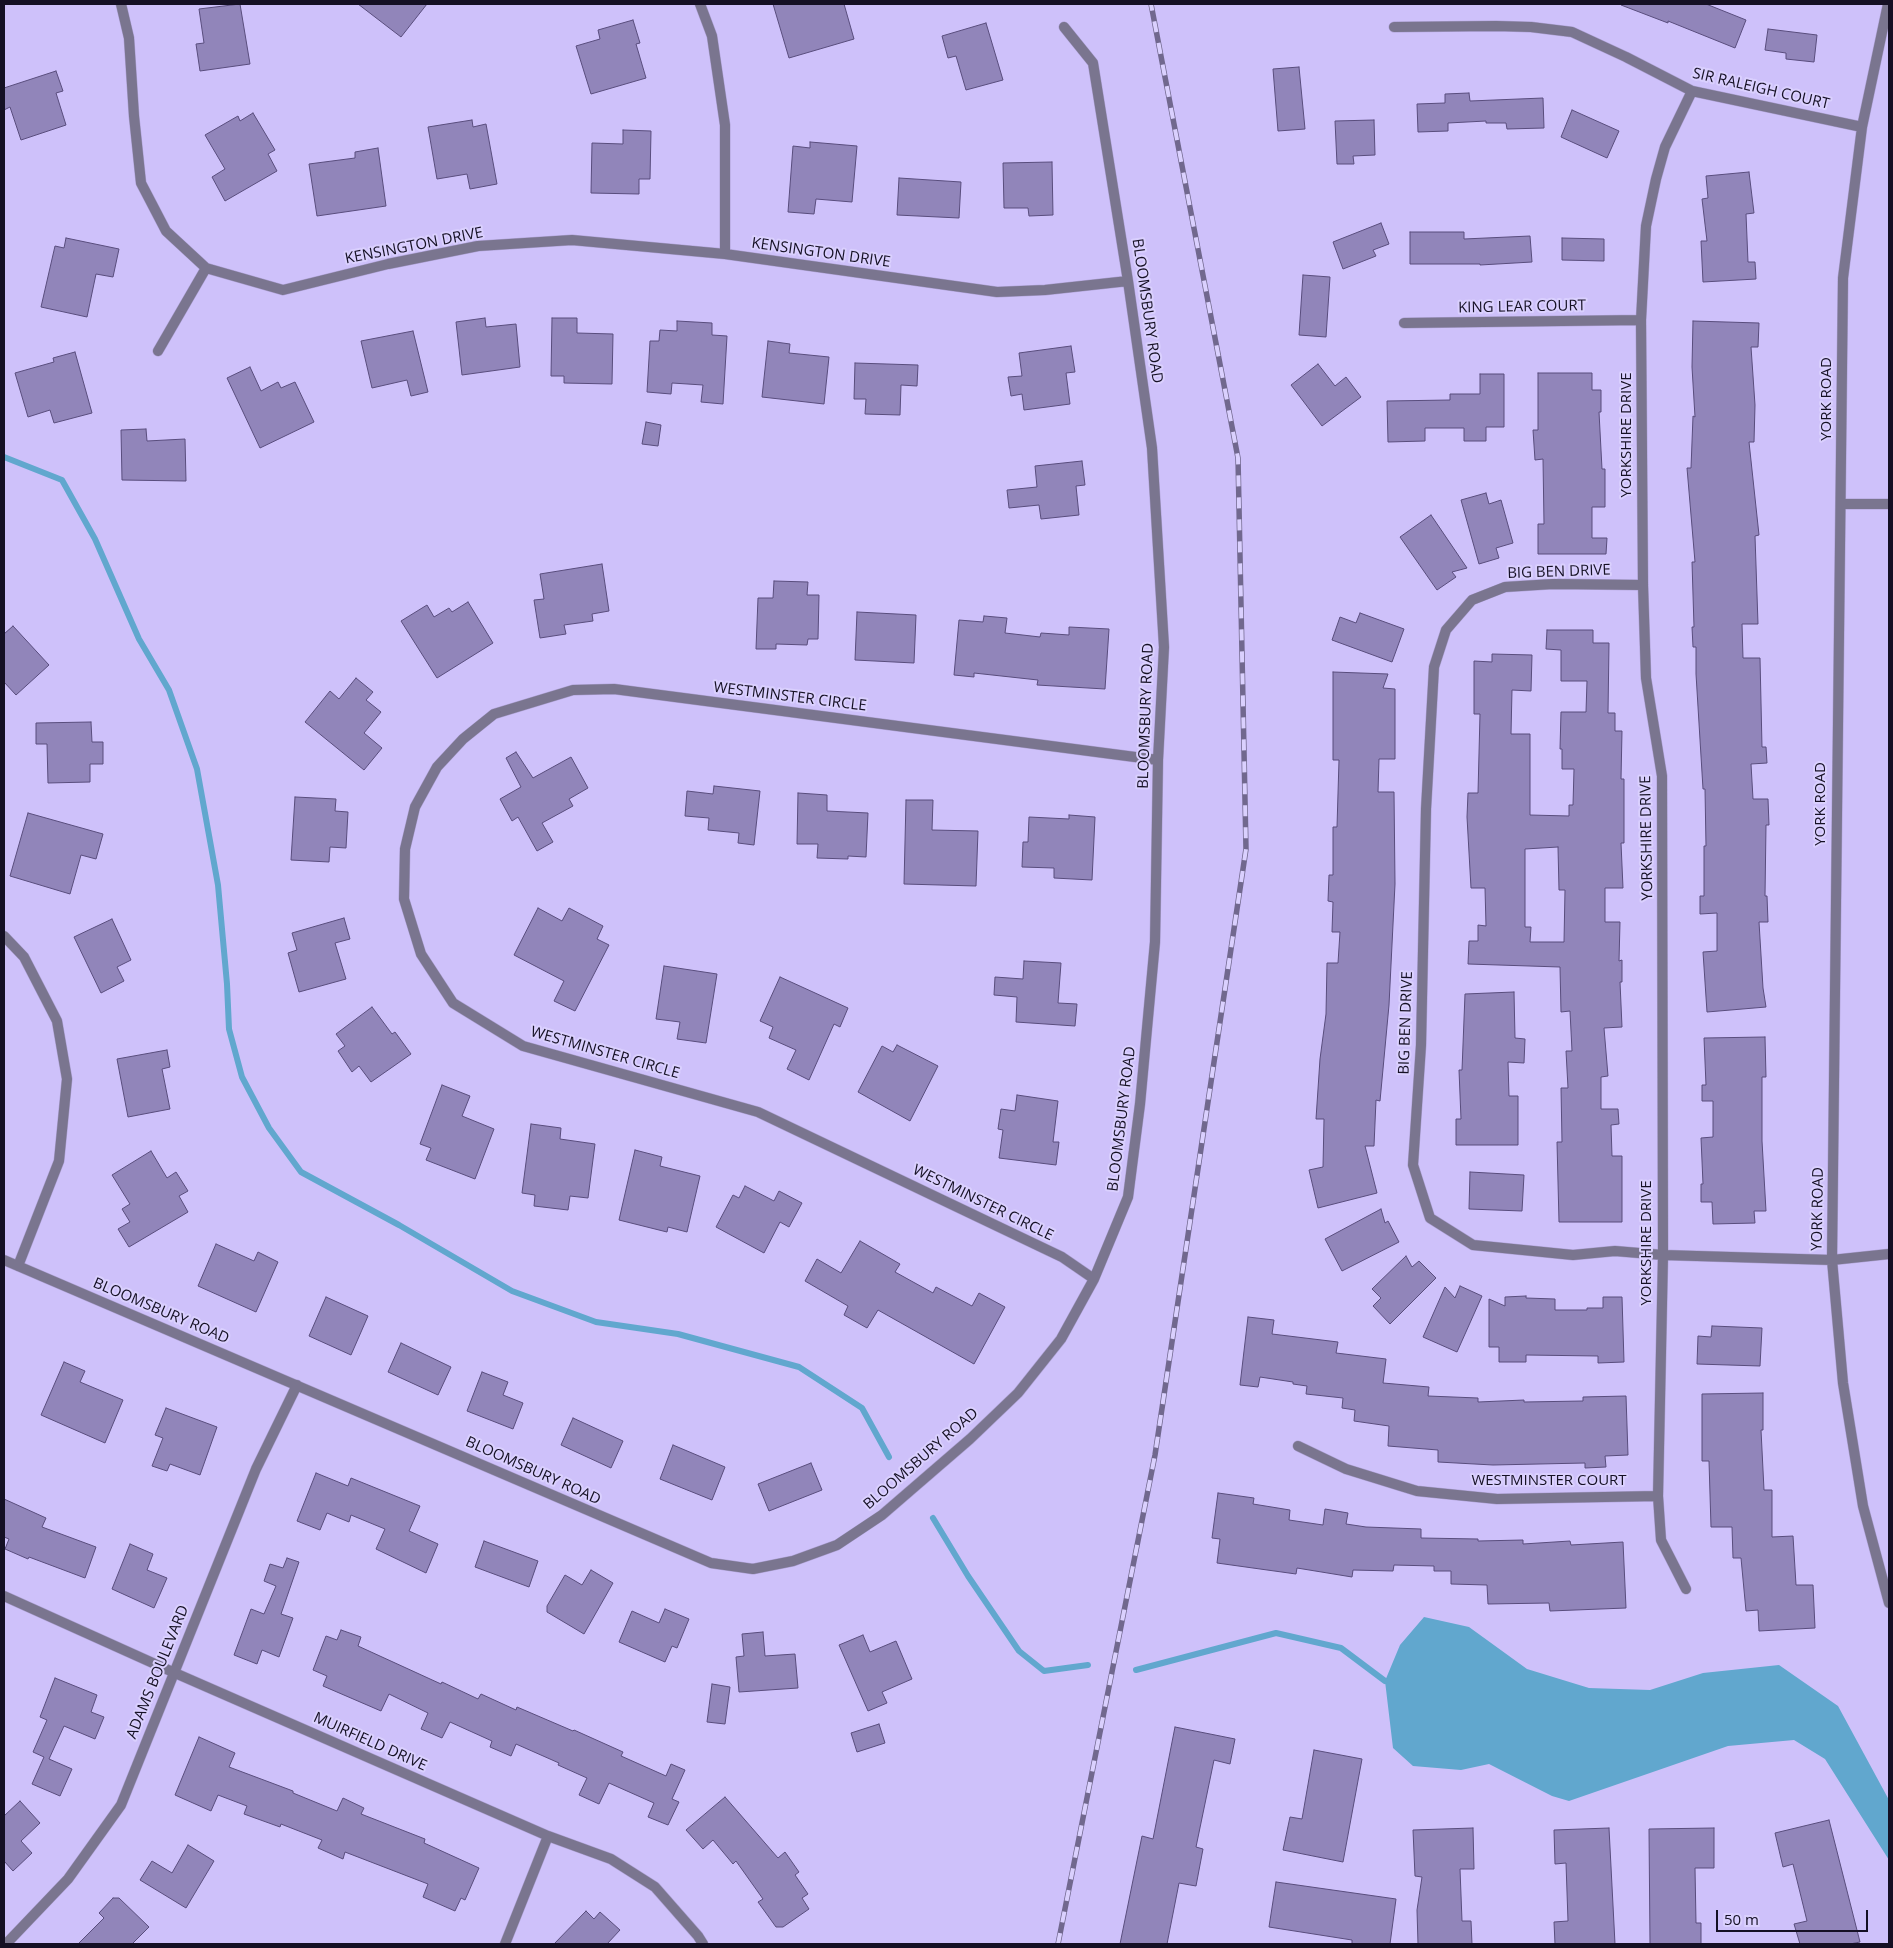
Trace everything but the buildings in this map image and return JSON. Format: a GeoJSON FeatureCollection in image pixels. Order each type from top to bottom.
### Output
{"type":"FeatureCollection","features":[{"type":"Feature","properties":{"kind":"street","name":"KENSINGTON DRIVE"},"geometry":{"type":"LineString","coordinates":[[121,4],[129,38],[141,183],[166,232],[206,268],[283,290],[388,264],[478,246],[572,240],[725,254],[997,292],[1046,290],[1128,281]]}},
{"type":"Feature","properties":{"kind":"street"},"geometry":{"type":"LineString","coordinates":[[700,4],[712,36],[725,125],[725,254]]}},
{"type":"Feature","properties":{"kind":"street","name":"YORK ROAD"},"geometry":{"type":"LineString","coordinates":[[1888,4],[1862,128],[1843,278],[1832,1260],[1843,1383],[1863,1506],[1889,1603]]}},
{"type":"Feature","properties":{"kind":"street","name":"BLOOMSBURY ROAD"},"geometry":{"type":"LineString","coordinates":[[4,1260],[711,1563],[753,1569],[793,1561],[837,1545],[882,1515],[970,1439],[1018,1393],[1061,1339],[1094,1279],[1128,1197],[1140,1104],[1155,942],[1158,760],[1164,647],[1153,458],[1128,281],[1093,64],[1064,27]]}},
{"type":"Feature","properties":{"kind":"street","name":"SIR RALEIGH COURT"},"geometry":{"type":"LineString","coordinates":[[1394,27],[1532,27],[1572,32],[1692,91],[1862,128]]}},
{"type":"Feature","properties":{"kind":"street","name":"YORKSHIRE DRIVE"},"geometry":{"type":"LineString","coordinates":[[1686,1589],[1661,1540],[1658,1496],[1663,1255],[1662,776],[1646,678],[1643,585],[1641,320],[1646,226],[1656,179],[1665,147],[1692,91]]}},
{"type":"Feature","properties":{"kind":"street"},"geometry":{"type":"LineString","coordinates":[[158,351],[206,268]]}},
{"type":"Feature","properties":{"kind":"street","name":"KING LEAR COURT"},"geometry":{"type":"LineString","coordinates":[[1404,323],[1641,320]]}},
{"type":"Feature","properties":{"kind":"street"},"geometry":{"type":"LineString","coordinates":[[1841,504],[1889,504]]}},
{"type":"Feature","properties":{"kind":"street","name":"BIG BEN DRIVE"},"geometry":{"type":"LineString","coordinates":[[1643,585],[1553,584],[1506,587],[1472,600],[1446,630],[1434,667],[1426,809],[1421,1045],[1413,1165],[1430,1218],[1473,1245],[1573,1255],[1615,1251],[1663,1255],[1832,1260],[1889,1254]]}},
{"type":"Feature","properties":{"kind":"street","name":"WESTMINSTER CIRCLE"},"geometry":{"type":"LineString","coordinates":[[1094,1279],[1062,1258],[758,1112],[523,1046],[453,1003],[421,954],[404,899],[405,849],[415,806],[437,767],[463,739],[494,714],[573,690],[614,689],[1158,760]]}},
{"type":"Feature","properties":{"kind":"street"},"geometry":{"type":"LineString","coordinates":[[4,936],[24,957],[57,1021],[67,1079],[59,1161],[18,1266]]}},
{"type":"Feature","properties":{"kind":"street","name":"ADAMS BOULEVARD"},"geometry":{"type":"LineString","coordinates":[[6,1944],[68,1879],[121,1805],[256,1469],[297,1386]]}},
{"type":"Feature","properties":{"kind":"street","name":"WESTMINSTER COURT"},"geometry":{"type":"LineString","coordinates":[[1298,1446],[1346,1469],[1417,1491],[1497,1499],[1658,1496]]}},
{"type":"Feature","properties":{"kind":"street","name":"MUIRFIELD DRIVE"},"geometry":{"type":"LineString","coordinates":[[4,1596],[548,1836],[611,1859],[655,1887],[703,1944]]}},
{"type":"Feature","properties":{"kind":"street"},"geometry":{"type":"LineString","coordinates":[[505,1944],[548,1836]]}},
{"type":"Feature","properties":{"kind":"water"},"geometry":{"type":"Polygon","coordinates":[[[1424,1617],[1469,1627],[1527,1669],[1589,1688],[1650,1690],[1703,1673],[1779,1665],[1838,1706],[1889,1800],[1889,1860],[1825,1759],[1794,1740],[1728,1746],[1569,1801],[1552,1796],[1489,1764],[1461,1770],[1413,1766],[1393,1748],[1385,1681],[1400,1645],[1424,1617]]]}},
{"type":"Feature","properties":{"kind":"waterway"},"geometry":{"type":"LineString","coordinates":[[4,457],[62,480],[95,539],[139,639],[169,690],[197,769],[218,885],[229,1029],[242,1077],[269,1128],[301,1172],[399,1225],[512,1291],[596,1322],[678,1334],[799,1367],[862,1408],[889,1457]]}},
{"type":"Feature","properties":{"kind":"waterway"},"geometry":{"type":"LineString","coordinates":[[933,1518],[968,1576],[1019,1651],[1044,1671],[1088,1665]]}},
{"type":"Feature","properties":{"kind":"waterway"},"geometry":{"type":"LineString","coordinates":[[1136,1670],[1276,1633],[1341,1648],[1385,1681]]}},
{"type":"Feature","properties":{"kind":"railway"},"geometry":{"type":"LineString","coordinates":[[1058,1944],[1155,1455],[1246,849],[1238,458],[1151,4]]}}]}
